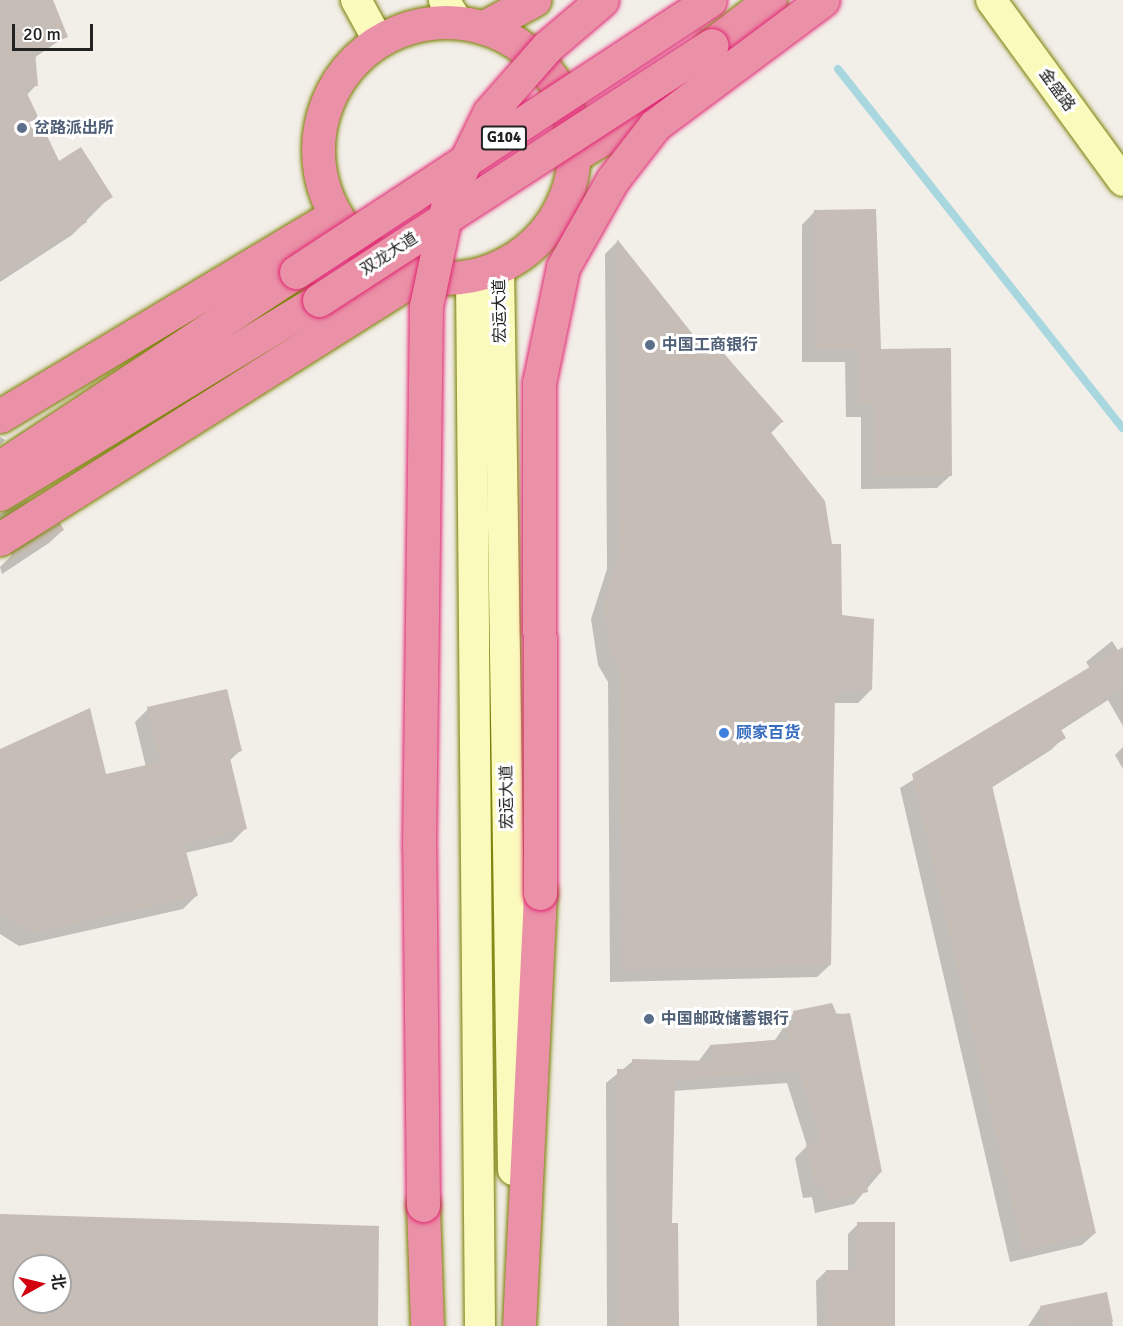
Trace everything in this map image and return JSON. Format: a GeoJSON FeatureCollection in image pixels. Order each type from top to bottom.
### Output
{"type":"FeatureCollection","features":[{"type":"Feature","properties":{"kind":"highway"},"geometry":{"type":"LineString","coordinates":[[462,16],[523,46],[552,76],[570,114],[575,156],[568,193],[551,226],[525,253],[485,273],[417,276],[366,250],[335,215],[321,183],[318,142],[327,102],[347,67],[378,40],[416,24],[534,0]]}},
{"type":"Feature","properties":{"kind":"highway"},"geometry":{"type":"LineString","coordinates":[[426,1326],[419,836],[426,306],[450,193],[489,113],[547,47],[602,0]]}},
{"type":"Feature","properties":{"kind":"highway","name":"双龙大道"},"geometry":{"type":"LineString","coordinates":[[0,467],[710,0]]}},
{"type":"Feature","properties":{"kind":"highway","name":"双龙大道"},"geometry":{"type":"LineString","coordinates":[[0,494],[319,300],[711,45],[770,0]]}},
{"type":"Feature","properties":{"kind":"highway"},"geometry":{"type":"LineString","coordinates":[[575,156],[823,0]]}},
{"type":"Feature","properties":{"kind":"highway"},"geometry":{"type":"LineString","coordinates":[[517,1326],[540,893],[539,383],[562,267],[613,179],[655,125],[823,0]]}},
{"type":"Feature","properties":{"kind":"highway"},"geometry":{"type":"LineString","coordinates":[[0,416],[335,215]]}},
{"type":"Feature","properties":{"kind":"highway","name":"双龙大道"},"geometry":{"type":"LineString","coordinates":[[0,539],[417,276]]}},
{"type":"Feature","properties":{"kind":"main road"},"geometry":{"type":"LineString","coordinates":[[356,0],[378,40]]}},
{"type":"Feature","properties":{"kind":"main road","name":"金盛路"},"geometry":{"type":"LineString","coordinates":[[991,0],[1123,181]]}},
{"type":"Feature","properties":{"kind":"main road","name":"宏运大道"},"geometry":{"type":"LineString","coordinates":[[480,1326],[485,273]]}},
{"type":"Feature","properties":{"kind":"main road","name":"宏运大道"},"geometry":{"type":"LineString","coordinates":[[485,273],[517,1326]]}},
{"type":"Feature","properties":{"kind":"building","name":"岔路派出所"},"geometry":{"type":"Polygon","coordinates":[[[0,0],[53,0],[68,37],[35,51],[38,86],[24,87],[59,161],[81,147],[113,197],[84,215],[87,222],[0,278],[0,0]]]}},
{"type":"Feature","properties":{"kind":"building"},"geometry":{"type":"Polygon","coordinates":[[[876,209],[881,349],[951,348],[952,476],[874,476],[874,404],[858,404],[858,349],[815,349],[814,210],[876,209]]]}},
{"type":"Feature","properties":{"kind":"building","name":"顾家百货"},"geometry":{"type":"Polygon","coordinates":[[[617,239],[703,347],[719,348],[784,422],[765,425],[825,501],[832,544],[841,544],[842,615],[874,619],[872,690],[835,691],[831,965],[622,970],[620,669],[610,652],[603,605],[619,555],[617,239]]]}},
{"type":"Feature","properties":{"kind":"building"},"geometry":{"type":"Polygon","coordinates":[[[60,523],[64,530],[14,559],[10,552],[60,523]]]}},
{"type":"Feature","properties":{"kind":"building"},"geometry":{"type":"Polygon","coordinates":[[[1123,647],[1123,688],[1060,728],[1066,738],[992,785],[1096,1233],[1023,1251],[912,774],[1123,647]]]}},
{"type":"Feature","properties":{"kind":"building"},"geometry":{"type":"Polygon","coordinates":[[[227,689],[242,751],[229,754],[247,829],[184,844],[198,896],[33,933],[0,913],[0,749],[90,708],[106,774],[160,762],[147,707],[227,689]]]}},
{"type":"Feature","properties":{"kind":"building"},"geometry":{"type":"Polygon","coordinates":[[[832,1003],[837,1015],[850,1013],[882,1172],[866,1176],[868,1192],[827,1201],[824,1185],[815,1187],[806,1145],[821,1141],[799,1071],[675,1080],[672,1223],[678,1223],[679,1326],[618,1326],[617,1069],[632,1069],[632,1059],[711,1061],[710,1045],[789,1039],[786,1027],[795,1025],[793,1011],[832,1003]]]}},
{"type":"Feature","properties":{"kind":"building"},"geometry":{"type":"Polygon","coordinates":[[[0,1214],[379,1226],[378,1326],[0,1326],[0,1214]]]}},
{"type":"Feature","properties":{"kind":"building"},"geometry":{"type":"Polygon","coordinates":[[[857,1222],[895,1222],[895,1326],[826,1326],[826,1270],[857,1270],[857,1222]]]}},
{"type":"Feature","properties":{"kind":"building"},"geometry":{"type":"Polygon","coordinates":[[[1107,1292],[1113,1322],[1044,1326],[1040,1306],[1107,1292]]]}},
{"type":"Feature","properties":{"kind":"waterway"},"geometry":{"type":"LineString","coordinates":[[838,69],[1123,428]]}},
{"type":"Feature","properties":{"kind":"place","name":"岔路派出所"},"geometry":{"type":"Point","coordinates":[22,128]}},
{"type":"Feature","properties":{"kind":"place","name":"中国工商银行"},"geometry":{"type":"Point","coordinates":[650,345]}},
{"type":"Feature","properties":{"kind":"place","name":"顾家百货"},"geometry":{"type":"Point","coordinates":[724,733]}},
{"type":"Feature","properties":{"kind":"place","name":"中国邮政储蓄银行"},"geometry":{"type":"Point","coordinates":[649,1019]}}]}
